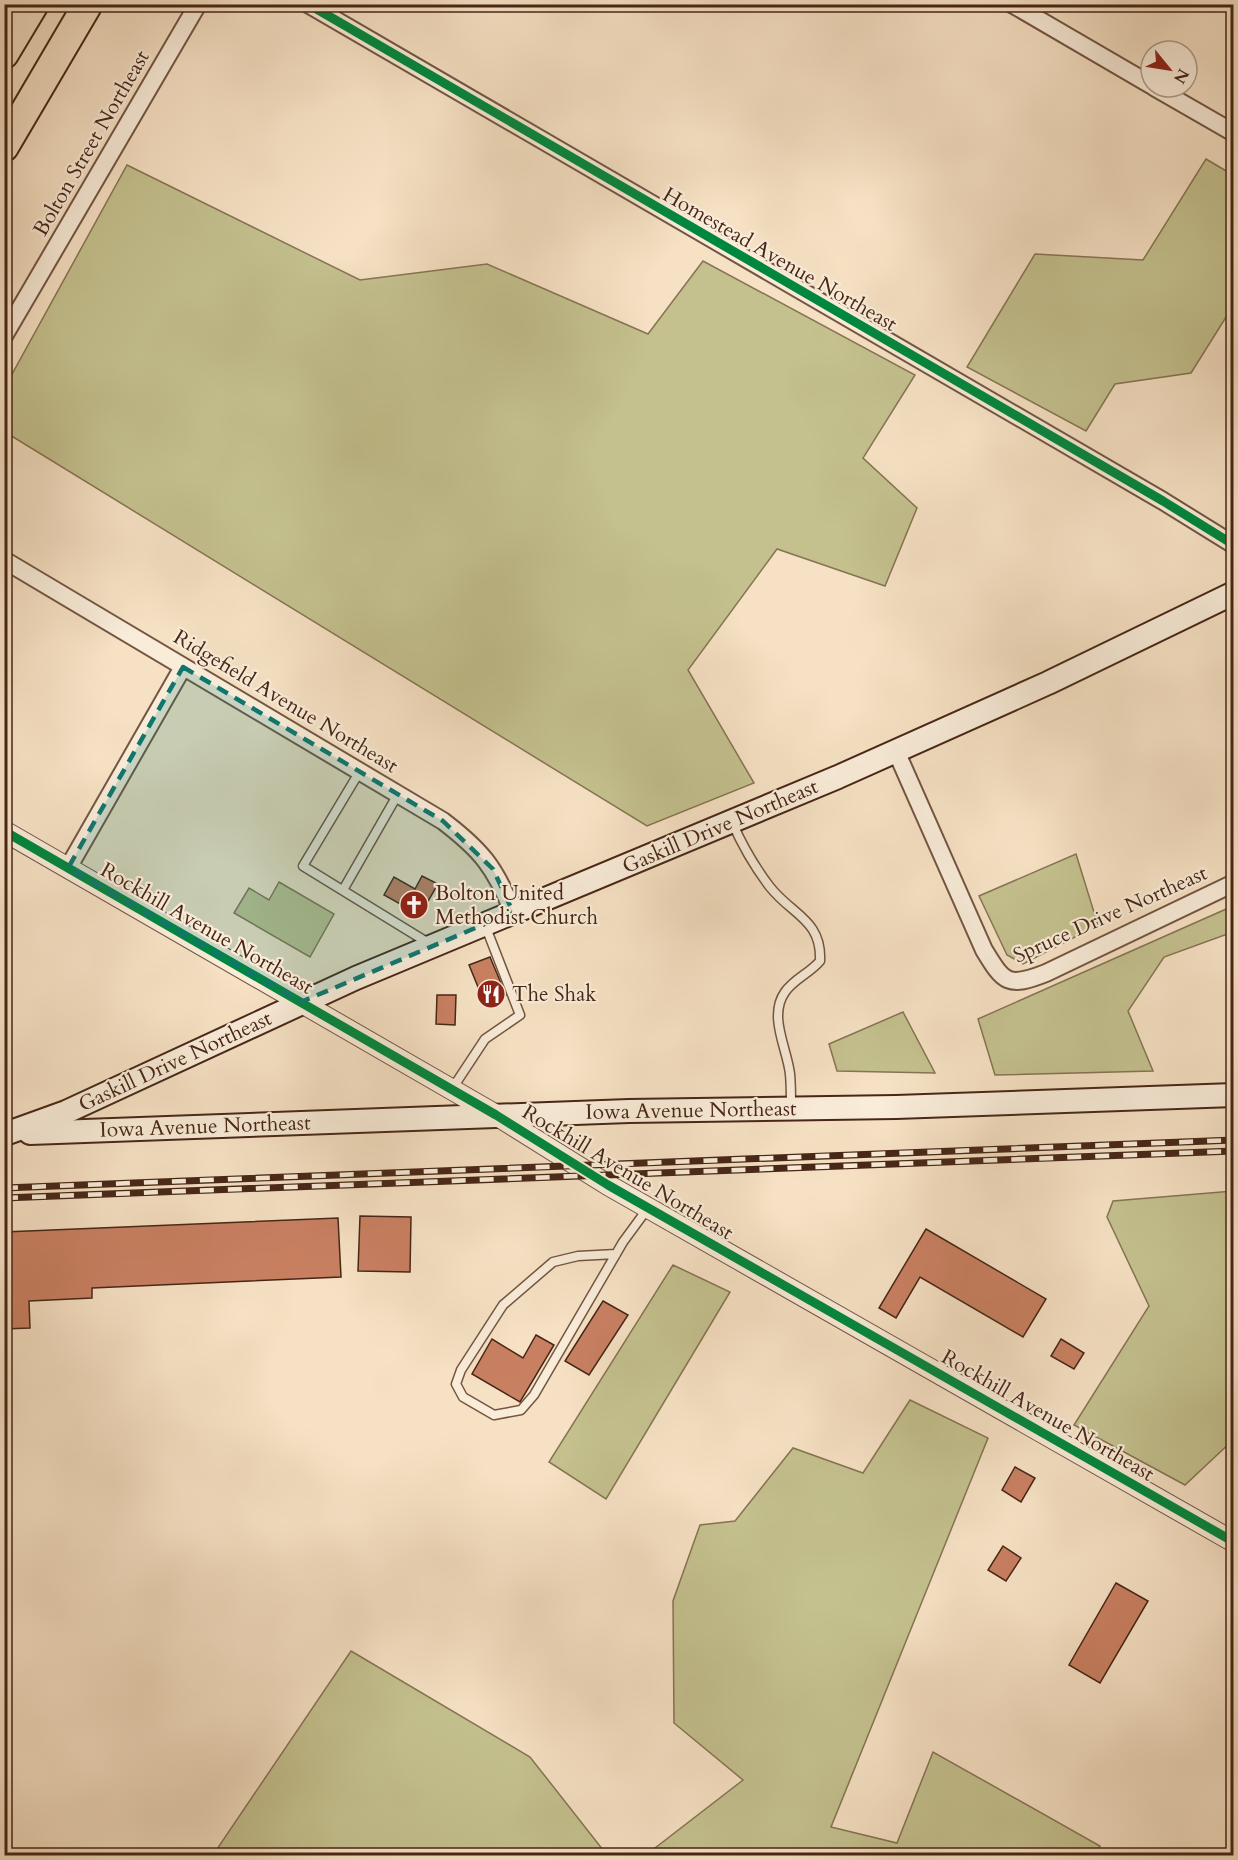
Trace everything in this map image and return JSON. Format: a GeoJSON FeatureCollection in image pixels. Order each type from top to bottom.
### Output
{"type":"FeatureCollection","features":[{"type":"Feature","properties":{"kind":"highway"},"geometry":{"type":"LineString","coordinates":[[4,54],[34,4]]}},
{"type":"Feature","properties":{"kind":"highway"},"geometry":{"type":"LineString","coordinates":[[4,147],[88,4]]}},
{"type":"Feature","properties":{"kind":"main road","name":"Gaskill Drive Northeast"},"geometry":{"type":"LineString","coordinates":[[5,1133],[66,1112],[301,1002],[896,751],[1048,683],[1233,593]]}},
{"type":"Feature","properties":{"kind":"main road","name":"Iowa Avenue Northeast"},"geometry":{"type":"LineString","coordinates":[[5,1133],[496,1115],[1233,1095]]}},
{"type":"Feature","properties":{"kind":"street","name":"Bolton Street Northeast"},"geometry":{"type":"LineString","coordinates":[[4,336],[198,4]]}},
{"type":"Feature","properties":{"kind":"street","name":"Homestead Avenue Northeast"},"geometry":{"type":"LineString","coordinates":[[308,4],[1153,495],[1233,545]]}},
{"type":"Feature","properties":{"kind":"street"},"geometry":{"type":"LineString","coordinates":[[1012,4],[1139,78]]}},
{"type":"Feature","properties":{"kind":"street"},"geometry":{"type":"LineString","coordinates":[[1174,99],[1233,133]]}},
{"type":"Feature","properties":{"kind":"street","name":"Ridgefield Avenue Northeast"},"geometry":{"type":"LineString","coordinates":[[4,560],[442,821],[470,842],[493,869],[513,912]]}},
{"type":"Feature","properties":{"kind":"street"},"geometry":{"type":"LineString","coordinates":[[68,868],[183,667]]}},
{"type":"Feature","properties":{"kind":"street","name":"Spruce Drive Northeast"},"geometry":{"type":"LineString","coordinates":[[896,751],[984,950],[998,973],[1005,979],[1013,982],[1028,980],[1233,883]]}},
{"type":"Feature","properties":{"kind":"street","name":"Rockhill Avenue Northeast"},"geometry":{"type":"LineString","coordinates":[[4,831],[496,1115],[648,1208],[1233,1542]]}},
{"type":"Feature","properties":{"kind":"lane"},"geometry":{"type":"LineString","coordinates":[[360,771],[303,866],[433,946]]}},
{"type":"Feature","properties":{"kind":"lane"},"geometry":{"type":"LineString","coordinates":[[342,890],[398,794]]}},
{"type":"Feature","properties":{"kind":"lane"},"geometry":{"type":"LineString","coordinates":[[732,821],[744,849],[772,890],[816,932],[821,952],[820,962],[814,969],[795,981],[784,993],[777,1008],[790,1073],[791,1108]]}},
{"type":"Feature","properties":{"kind":"lane"},"geometry":{"type":"LineString","coordinates":[[451,1090],[485,1038],[520,1016],[484,924]]}},
{"type":"Feature","properties":{"kind":"lane"},"geometry":{"type":"LineString","coordinates":[[616,1254],[578,1256],[553,1262],[520,1289],[503,1305],[461,1370],[456,1384],[463,1397],[494,1415],[521,1410],[534,1395],[616,1254],[648,1208]]}},
{"type":"Feature","properties":{"kind":"highlighted area"},"geometry":{"type":"Polygon","coordinates":[[[183,667],[443,821],[493,869],[513,912],[301,1002],[68,868],[183,667]]]}},
{"type":"Feature","properties":{"kind":"shaded area"},"geometry":{"type":"Polygon","coordinates":[[[1206,159],[1233,175],[1233,306],[1191,373],[1115,384],[1086,431],[967,367],[1035,254],[1143,260],[1206,159]]]}},
{"type":"Feature","properties":{"kind":"shaded area"},"geometry":{"type":"Polygon","coordinates":[[[127,165],[360,280],[487,264],[648,334],[703,261],[915,375],[863,458],[917,508],[885,586],[777,549],[688,670],[754,783],[647,826],[5,432],[5,387],[127,165]]]}},
{"type":"Feature","properties":{"kind":"shaded area"},"geometry":{"type":"Polygon","coordinates":[[[1076,854],[1098,925],[1023,964],[1007,955],[979,896],[1076,854]]]}},
{"type":"Feature","properties":{"kind":"shaded area"},"geometry":{"type":"Polygon","coordinates":[[[279,882],[334,914],[310,957],[234,913],[249,888],[269,900],[279,882]]]}},
{"type":"Feature","properties":{"kind":"shaded area"},"geometry":{"type":"Polygon","coordinates":[[[1233,906],[1233,932],[1164,957],[1128,1011],[1153,1071],[995,1075],[978,1019],[1233,906]]]}},
{"type":"Feature","properties":{"kind":"shaded area"},"geometry":{"type":"Polygon","coordinates":[[[903,1012],[935,1073],[837,1071],[829,1044],[903,1012]]]}},
{"type":"Feature","properties":{"kind":"shaded area"},"geometry":{"type":"Polygon","coordinates":[[[1233,1191],[1233,1440],[1185,1485],[1074,1425],[1149,1306],[1107,1217],[1113,1201],[1233,1191]]]}},
{"type":"Feature","properties":{"kind":"shaded area"},"geometry":{"type":"Polygon","coordinates":[[[673,1265],[730,1292],[606,1499],[549,1462],[673,1265]]]}},
{"type":"Feature","properties":{"kind":"shaded area"},"geometry":{"type":"Polygon","coordinates":[[[910,1400],[988,1438],[831,1827],[897,1843],[933,1752],[1100,1846],[1095,1855],[646,1855],[743,1780],[674,1723],[673,1601],[700,1525],[735,1521],[793,1448],[863,1473],[910,1400]]]}},
{"type":"Feature","properties":{"kind":"shaded area"},"geometry":{"type":"Polygon","coordinates":[[[351,1651],[530,1757],[607,1855],[213,1855],[351,1651]]]}},
{"type":"Feature","properties":{"kind":"building","name":"Bolton United Methodist Church"},"geometry":{"type":"Polygon","coordinates":[[[422,876],[438,884],[420,915],[384,895],[394,877],[415,889],[422,876]]]}},
{"type":"Feature","properties":{"kind":"building"},"geometry":{"type":"Polygon","coordinates":[[[490,957],[506,995],[485,1004],[469,965],[490,957]]]}},
{"type":"Feature","properties":{"kind":"building"},"geometry":{"type":"Polygon","coordinates":[[[437,995],[456,995],[455,1025],[436,1024],[437,995]]]}},
{"type":"Feature","properties":{"kind":"building"},"geometry":{"type":"Polygon","coordinates":[[[360,1216],[411,1217],[410,1272],[358,1271],[360,1216]]]}},
{"type":"Feature","properties":{"kind":"building"},"geometry":{"type":"Polygon","coordinates":[[[338,1218],[341,1277],[92,1288],[92,1298],[29,1301],[30,1328],[4,1329],[4,1232],[338,1218]]]}},
{"type":"Feature","properties":{"kind":"building"},"geometry":{"type":"Polygon","coordinates":[[[926,1229],[1046,1299],[1023,1337],[920,1277],[896,1318],[879,1308],[926,1229]]]}},
{"type":"Feature","properties":{"kind":"building"},"geometry":{"type":"Polygon","coordinates":[[[603,1301],[628,1315],[589,1375],[565,1361],[603,1301]]]}},
{"type":"Feature","properties":{"kind":"building"},"geometry":{"type":"Polygon","coordinates":[[[536,1335],[554,1345],[520,1402],[472,1374],[492,1339],[523,1358],[536,1335]]]}},
{"type":"Feature","properties":{"kind":"building"},"geometry":{"type":"Polygon","coordinates":[[[1061,1339],[1084,1353],[1074,1369],[1051,1356],[1061,1339]]]}},
{"type":"Feature","properties":{"kind":"building"},"geometry":{"type":"Polygon","coordinates":[[[1015,1467],[1035,1478],[1021,1502],[1002,1490],[1015,1467]]]}},
{"type":"Feature","properties":{"kind":"building"},"geometry":{"type":"Polygon","coordinates":[[[1003,1546],[1021,1558],[1006,1581],[988,1570],[1003,1546]]]}},
{"type":"Feature","properties":{"kind":"building"},"geometry":{"type":"Polygon","coordinates":[[[1116,1583],[1148,1601],[1100,1683],[1069,1665],[1116,1583]]]}},
{"type":"Feature","properties":{"kind":"railway"},"geometry":{"type":"LineString","coordinates":[[4,1188],[1234,1140]]}},
{"type":"Feature","properties":{"kind":"railway"},"geometry":{"type":"LineString","coordinates":[[4,1198],[1234,1151]]}},
{"type":"Feature","properties":{"kind":"cycle path"},"geometry":{"type":"LineString","coordinates":[[308,4],[1163,501],[1234,545]]}},
{"type":"Feature","properties":{"kind":"cycle path"},"geometry":{"type":"LineString","coordinates":[[4,831],[496,1115],[608,1185],[1234,1542]]}},
{"type":"Feature","properties":{"kind":"place","name":"Bolton United Methodist Church"},"geometry":{"type":"Point","coordinates":[414,905]}},
{"type":"Feature","properties":{"kind":"place","name":"The Shak"},"geometry":{"type":"Point","coordinates":[491,994]}}]}
